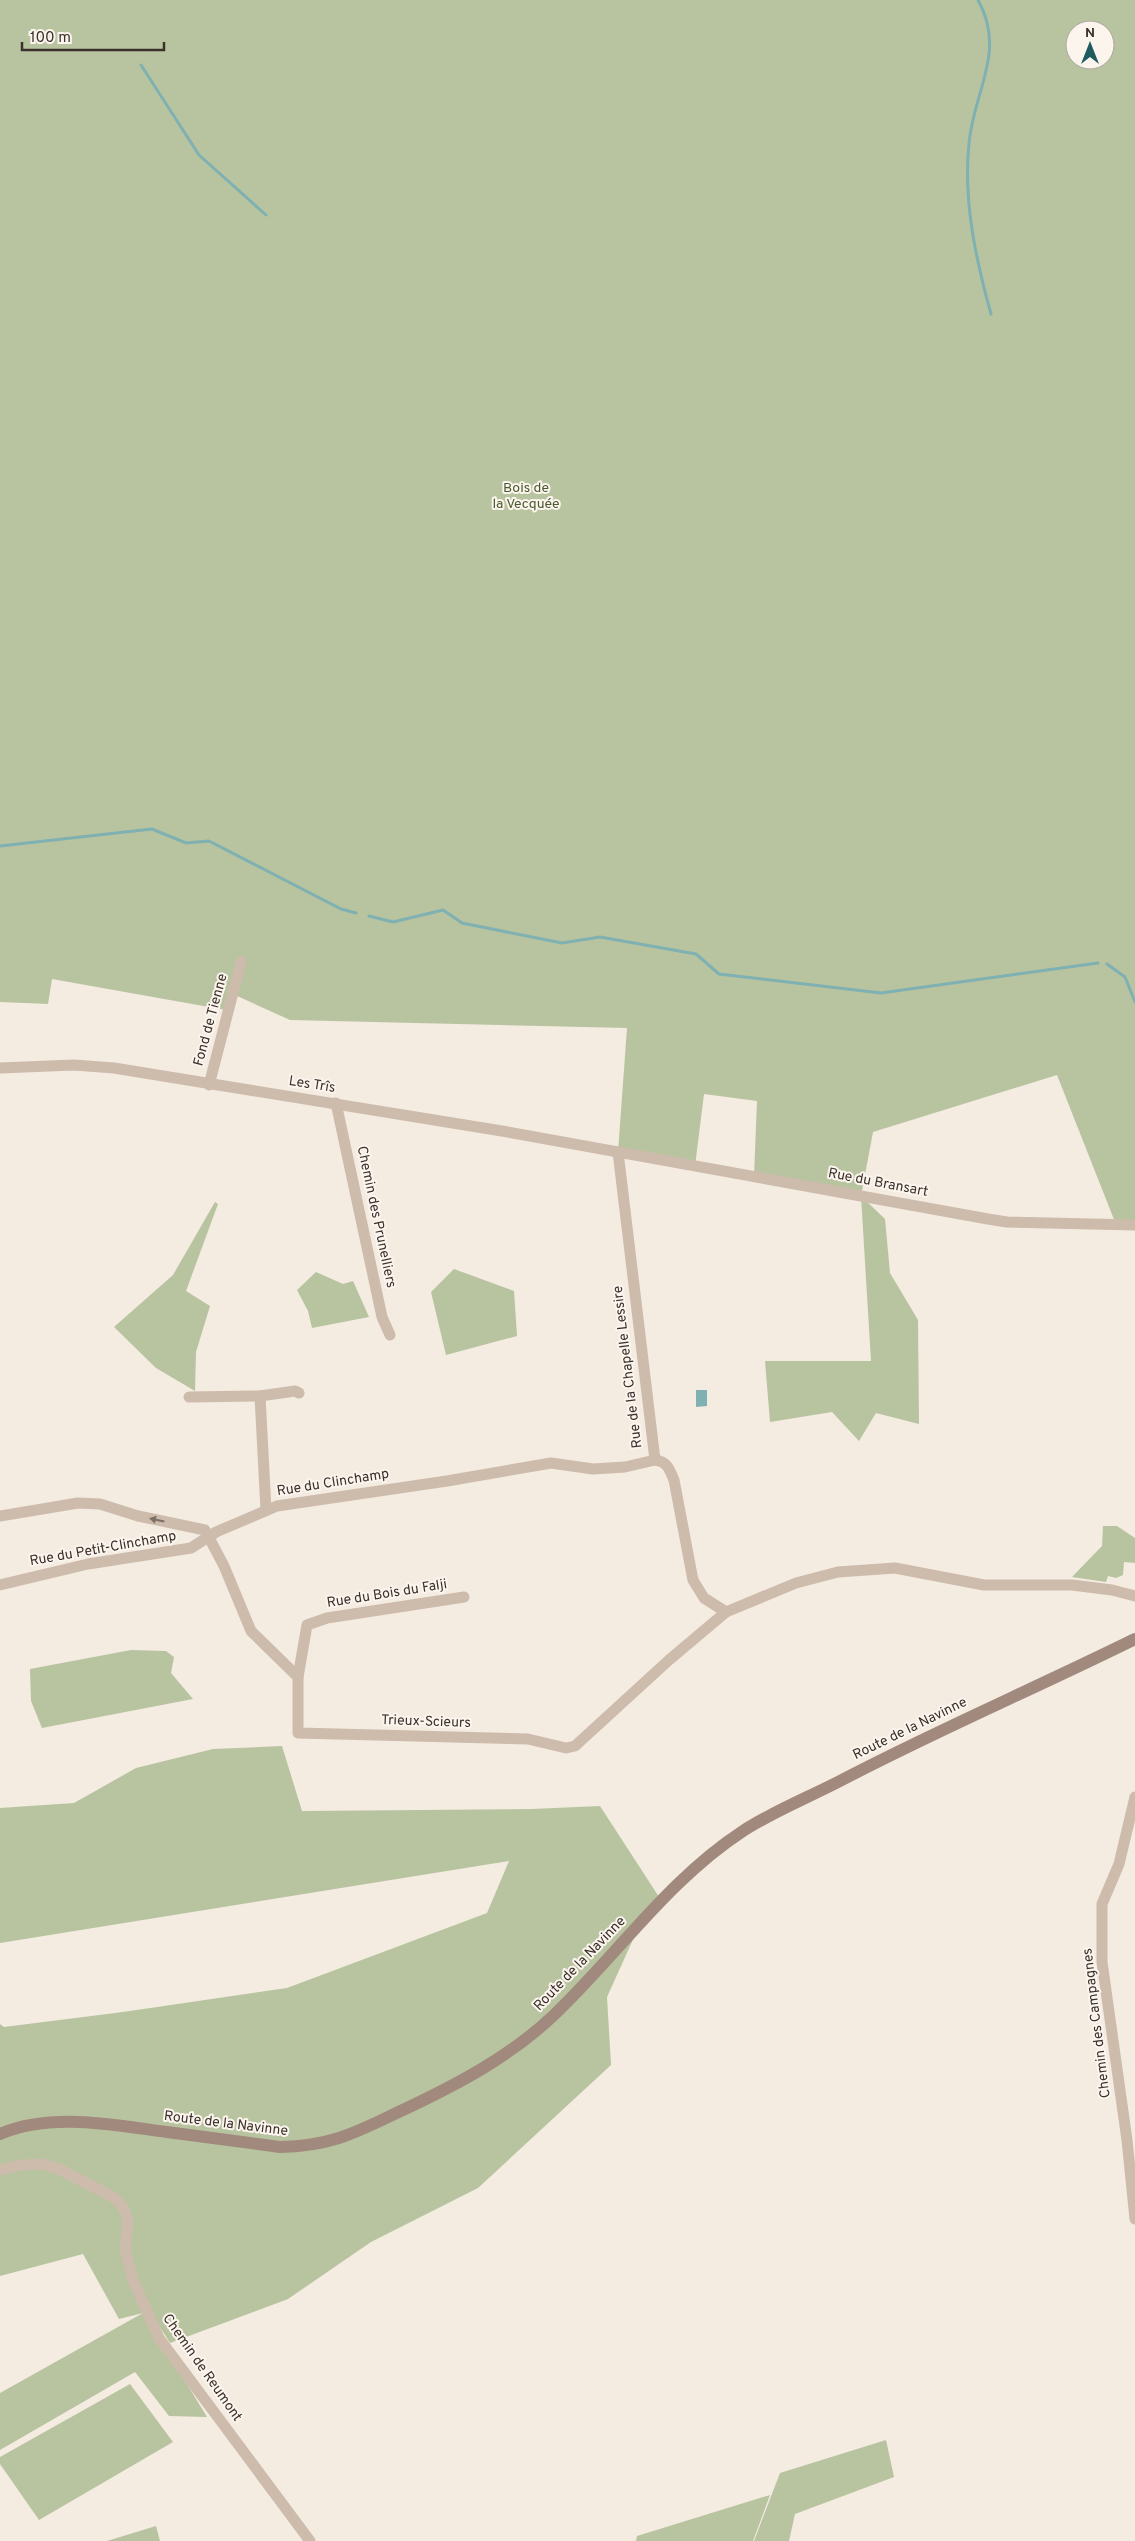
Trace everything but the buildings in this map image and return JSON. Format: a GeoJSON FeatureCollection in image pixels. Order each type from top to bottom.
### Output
{"type":"FeatureCollection","features":[{"type":"Feature","properties":{"kind":"street","name":"Fond de Tienne"},"geometry":{"type":"LineString","coordinates":[[210,1085],[241,962]]}},
{"type":"Feature","properties":{"kind":"street","name":"Les Trîs"},"geometry":{"type":"LineString","coordinates":[[0,1068],[33,1065],[94,1067],[336,1103],[618,1152]]}},
{"type":"Feature","properties":{"kind":"street","name":"Chemin des Prunelliers"},"geometry":{"type":"LineString","coordinates":[[336,1103],[382,1317],[390,1335]]}},
{"type":"Feature","properties":{"kind":"street","name":"Rue du Bransart"},"geometry":{"type":"LineString","coordinates":[[618,1152],[998,1221],[1135,1225]]}},
{"type":"Feature","properties":{"kind":"street","name":"Rue de la Chapelle Lessire"},"geometry":{"type":"LineString","coordinates":[[618,1152],[655,1460],[663,1461],[668,1466],[674,1480],[693,1580],[704,1598],[726,1612]]}},
{"type":"Feature","properties":{"kind":"street"},"geometry":{"type":"LineString","coordinates":[[189,1397],[260,1396],[295,1391],[299,1393]]}},
{"type":"Feature","properties":{"kind":"street"},"geometry":{"type":"LineString","coordinates":[[260,1396],[266,1510]]}},
{"type":"Feature","properties":{"kind":"street","name":"Rue du Clinchamp"},"geometry":{"type":"LineString","coordinates":[[209,1538],[216,1532],[276,1506],[447,1481],[550,1463],[593,1469],[625,1467],[655,1460]]}},
{"type":"Feature","properties":{"kind":"street"},"geometry":{"type":"LineString","coordinates":[[0,1516],[78,1503],[100,1504],[138,1516],[205,1530],[224,1566],[251,1631],[298,1677]]}},
{"type":"Feature","properties":{"kind":"street","name":"Rue du Petit-Clinchamp"},"geometry":{"type":"LineString","coordinates":[[0,1585],[88,1564],[191,1548],[209,1538]]}},
{"type":"Feature","properties":{"kind":"street"},"geometry":{"type":"LineString","coordinates":[[726,1612],[796,1583],[838,1572],[872,1568],[894,1568],[984,1585],[1072,1585],[1112,1590],[1135,1596]]}},
{"type":"Feature","properties":{"kind":"street","name":"Rue du Bois du Falji"},"geometry":{"type":"LineString","coordinates":[[298,1677],[307,1625],[328,1618],[464,1597]]}},
{"type":"Feature","properties":{"kind":"street","name":"Trieux-Scieurs"},"geometry":{"type":"LineString","coordinates":[[298,1677],[298,1733],[528,1739],[566,1748],[575,1746],[669,1660],[726,1612]]}},
{"type":"Feature","properties":{"kind":"street","name":"Route de la Navinne"},"geometry":{"type":"LineString","coordinates":[[0,2134],[13,2128],[53,2123],[102,2124],[280,2147],[304,2147],[346,2137],[447,2089],[521,2043],[553,2016],[584,1985],[687,1874],[744,1831],[894,1753],[1135,1640]]}},
{"type":"Feature","properties":{"kind":"street","name":"Chemin des Campagnes"},"geometry":{"type":"LineString","coordinates":[[1135,1797],[1120,1864],[1102,1904],[1102,1962],[1127,2140],[1135,2219]]}},
{"type":"Feature","properties":{"kind":"street","name":"Chemin de Reumont"},"geometry":{"type":"LineString","coordinates":[[0,2170],[21,2165],[42,2164],[59,2169],[115,2198],[128,2220],[125,2249],[130,2269],[146,2312],[159,2338],[310,2541]]}},
{"type":"Feature","properties":{"kind":"green space","name":"Bois de la Vecquée"},"geometry":{"type":"Polygon","coordinates":[[[0,0],[1135,0],[1135,1225],[1115,1222],[1057,1075],[873,1132],[861,1196],[754,1176],[757,1101],[704,1094],[695,1166],[618,1152],[627,1028],[290,1020],[235,995],[226,1010],[52,979],[48,1004],[0,1002],[0,0]]]}},
{"type":"Feature","properties":{"kind":"green space"},"geometry":{"type":"Polygon","coordinates":[[[861,1196],[885,1219],[890,1273],[918,1320],[919,1424],[876,1413],[859,1441],[832,1412],[770,1422],[765,1361],[871,1361],[861,1196]]]}},
{"type":"Feature","properties":{"kind":"green space"},"geometry":{"type":"Polygon","coordinates":[[[215,1202],[218,1204],[186,1291],[210,1306],[196,1352],[195,1391],[156,1368],[114,1327],[173,1275],[215,1202]]]}},
{"type":"Feature","properties":{"kind":"green space"},"geometry":{"type":"Polygon","coordinates":[[[454,1269],[514,1291],[517,1336],[446,1355],[431,1292],[454,1269]]]}},
{"type":"Feature","properties":{"kind":"green space"},"geometry":{"type":"Polygon","coordinates":[[[316,1272],[343,1284],[353,1281],[369,1317],[312,1328],[308,1311],[297,1290],[316,1272]]]}},
{"type":"Feature","properties":{"kind":"green space"},"geometry":{"type":"Polygon","coordinates":[[[1103,1526],[1117,1526],[1135,1538],[1135,1563],[1124,1562],[1123,1575],[1116,1578],[1108,1576],[1106,1582],[1072,1577],[1102,1546],[1103,1526]]]}},
{"type":"Feature","properties":{"kind":"green space"},"geometry":{"type":"Polygon","coordinates":[[[131,1650],[166,1651],[174,1657],[171,1673],[193,1699],[42,1728],[31,1701],[30,1669],[131,1650]]]}},
{"type":"Feature","properties":{"kind":"green space"},"geometry":{"type":"Polygon","coordinates":[[[282,1746],[302,1811],[532,1809],[600,1806],[661,1900],[636,1933],[607,1997],[611,2065],[478,2188],[371,2242],[288,2299],[170,2343],[149,2310],[159,2338],[207,2417],[169,2416],[135,2372],[0,2450],[0,2393],[143,2313],[119,2319],[83,2254],[0,2276],[0,2024],[4,2027],[287,1988],[487,1913],[509,1861],[0,1943],[0,1808],[74,1803],[136,1768],[213,1749],[282,1746]]]}},
{"type":"Feature","properties":{"kind":"green space"},"geometry":{"type":"Polygon","coordinates":[[[130,2384],[173,2442],[39,2520],[0,2464],[0,2457],[130,2384]]]}},
{"type":"Feature","properties":{"kind":"green space"},"geometry":{"type":"Polygon","coordinates":[[[886,2440],[894,2477],[795,2514],[789,2541],[754,2541],[780,2473],[886,2440]]]}},
{"type":"Feature","properties":{"kind":"green space"},"geometry":{"type":"Polygon","coordinates":[[[770,2495],[753,2541],[636,2541],[637,2536],[770,2495]]]}},
{"type":"Feature","properties":{"kind":"green space"},"geometry":{"type":"Polygon","coordinates":[[[156,2526],[160,2541],[107,2541],[156,2526]]]}},
{"type":"Feature","properties":{"kind":"water"},"geometry":{"type":"Polygon","coordinates":[[[696,1390],[707,1390],[707,1406],[696,1407],[696,1390]]]}},
{"type":"Feature","properties":{"kind":"waterway"},"geometry":{"type":"LineString","coordinates":[[978,0],[986,19],[989,55],[972,125],[969,144],[968,187],[972,230],[980,273],[991,314]]}},
{"type":"Feature","properties":{"kind":"waterway"},"geometry":{"type":"LineString","coordinates":[[141,65],[199,155],[266,215]]}},
{"type":"Feature","properties":{"kind":"waterway"},"geometry":{"type":"LineString","coordinates":[[0,846],[152,829],[186,843],[209,841],[341,909],[356,913]]}},
{"type":"Feature","properties":{"kind":"waterway"},"geometry":{"type":"LineString","coordinates":[[369,916],[393,922],[443,910],[462,923],[562,943],[600,937],[696,954],[719,974],[881,993],[1098,963]]}},
{"type":"Feature","properties":{"kind":"waterway"},"geometry":{"type":"LineString","coordinates":[[1107,964],[1125,977],[1135,1002]]}}]}
